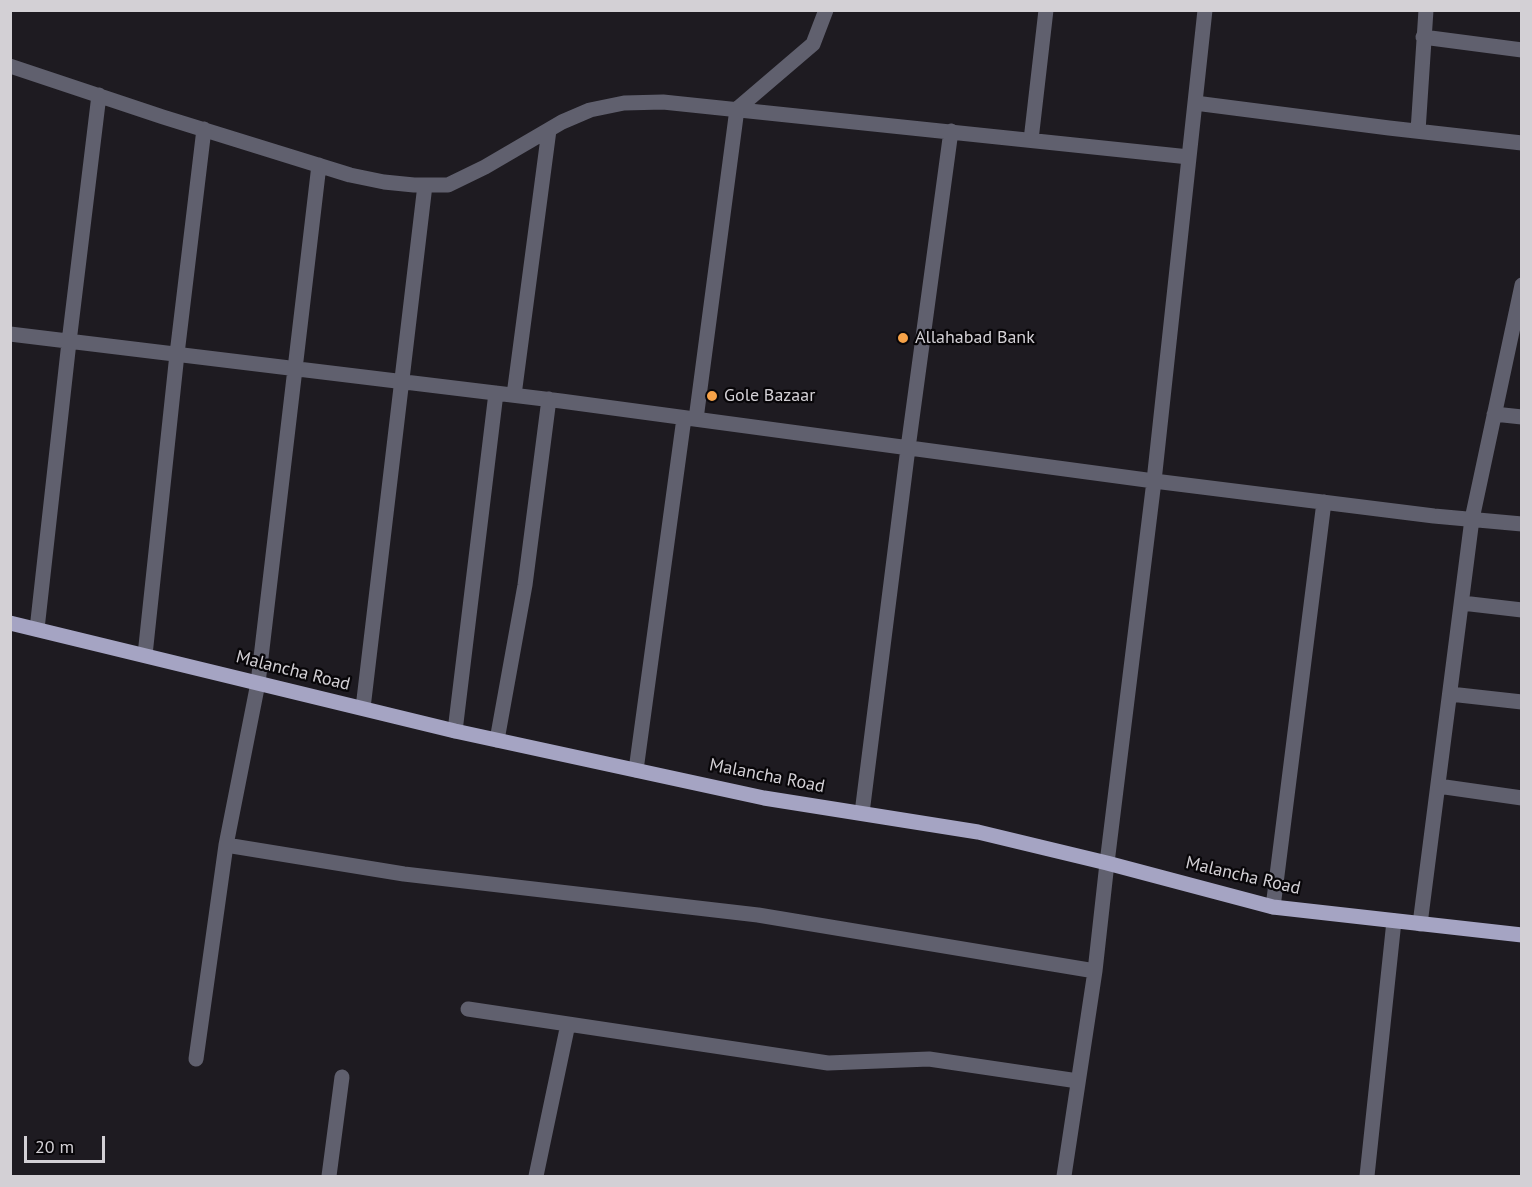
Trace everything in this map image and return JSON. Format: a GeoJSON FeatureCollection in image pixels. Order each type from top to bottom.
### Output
{"type":"FeatureCollection","features":[{"type":"Feature","properties":{"kind":"main road","name":"Malancha Road"},"geometry":{"type":"LineString","coordinates":[[10,622],[455,731],[764,798],[978,832],[1273,907],[1521,935]]}},
{"type":"Feature","properties":{"kind":"street"},"geometry":{"type":"LineString","coordinates":[[636,770],[737,109],[813,44],[826,10]]}},
{"type":"Feature","properties":{"kind":"street"},"geometry":{"type":"LineString","coordinates":[[1031,140],[1046,10]]}},
{"type":"Feature","properties":{"kind":"street"},"geometry":{"type":"LineString","coordinates":[[1064,1176],[1095,971],[1154,481],[1205,10]]}},
{"type":"Feature","properties":{"kind":"street"},"geometry":{"type":"LineString","coordinates":[[1418,131],[1426,10]]}},
{"type":"Feature","properties":{"kind":"street"},"geometry":{"type":"LineString","coordinates":[[1423,37],[1521,50]]}},
{"type":"Feature","properties":{"kind":"street"},"geometry":{"type":"LineString","coordinates":[[10,66],[350,175],[414,185],[448,185],[485,167],[549,129],[590,110],[624,103],[663,102],[737,109],[1189,157]]}},
{"type":"Feature","properties":{"kind":"street"},"geometry":{"type":"LineString","coordinates":[[38,629],[99,95]]}},
{"type":"Feature","properties":{"kind":"street"},"geometry":{"type":"LineString","coordinates":[[1195,102],[1521,143]]}},
{"type":"Feature","properties":{"kind":"street"},"geometry":{"type":"LineString","coordinates":[[145,655],[204,129]]}},
{"type":"Feature","properties":{"kind":"street"},"geometry":{"type":"LineString","coordinates":[[514,395],[549,129]]}},
{"type":"Feature","properties":{"kind":"street"},"geometry":{"type":"LineString","coordinates":[[862,813],[951,131]]}},
{"type":"Feature","properties":{"kind":"street"},"geometry":{"type":"LineString","coordinates":[[196,1059],[226,845],[258,683],[319,165]]}},
{"type":"Feature","properties":{"kind":"street"},"geometry":{"type":"LineString","coordinates":[[363,708],[425,185]]}},
{"type":"Feature","properties":{"kind":"street"},"geometry":{"type":"LineString","coordinates":[[1420,924],[1472,519],[1494,414],[1517,324],[1521,285]]}},
{"type":"Feature","properties":{"kind":"street"},"geometry":{"type":"LineString","coordinates":[[10,334],[549,399],[1154,481],[1521,524]]}},
{"type":"Feature","properties":{"kind":"street"},"geometry":{"type":"LineString","coordinates":[[455,731],[496,393]]}},
{"type":"Feature","properties":{"kind":"street"},"geometry":{"type":"LineString","coordinates":[[497,740],[525,585],[549,399]]}},
{"type":"Feature","properties":{"kind":"street"},"geometry":{"type":"LineString","coordinates":[[1494,414],[1521,417]]}},
{"type":"Feature","properties":{"kind":"street"},"geometry":{"type":"LineString","coordinates":[[1273,907],[1324,502]]}},
{"type":"Feature","properties":{"kind":"street"},"geometry":{"type":"LineString","coordinates":[[1462,603],[1521,610]]}},
{"type":"Feature","properties":{"kind":"street"},"geometry":{"type":"LineString","coordinates":[[1450,694],[1521,702]]}},
{"type":"Feature","properties":{"kind":"street"},"geometry":{"type":"LineString","coordinates":[[1438,786],[1521,798]]}},
{"type":"Feature","properties":{"kind":"street"},"geometry":{"type":"LineString","coordinates":[[226,845],[404,874],[758,915],[1095,971]]}},
{"type":"Feature","properties":{"kind":"street"},"geometry":{"type":"LineString","coordinates":[[1367,1176],[1394,921]]}},
{"type":"Feature","properties":{"kind":"street"},"geometry":{"type":"LineString","coordinates":[[468,1009],[828,1063],[929,1059],[1078,1081]]}},
{"type":"Feature","properties":{"kind":"street"},"geometry":{"type":"LineString","coordinates":[[537,1176],[568,1024]]}},
{"type":"Feature","properties":{"kind":"street"},"geometry":{"type":"LineString","coordinates":[[329,1176],[342,1077]]}},
{"type":"Feature","properties":{"kind":"place","name":"Allahabad Bank"},"geometry":{"type":"Point","coordinates":[903,338]}},
{"type":"Feature","properties":{"kind":"place","name":"Gole Bazaar"},"geometry":{"type":"Point","coordinates":[712,396]}}]}
